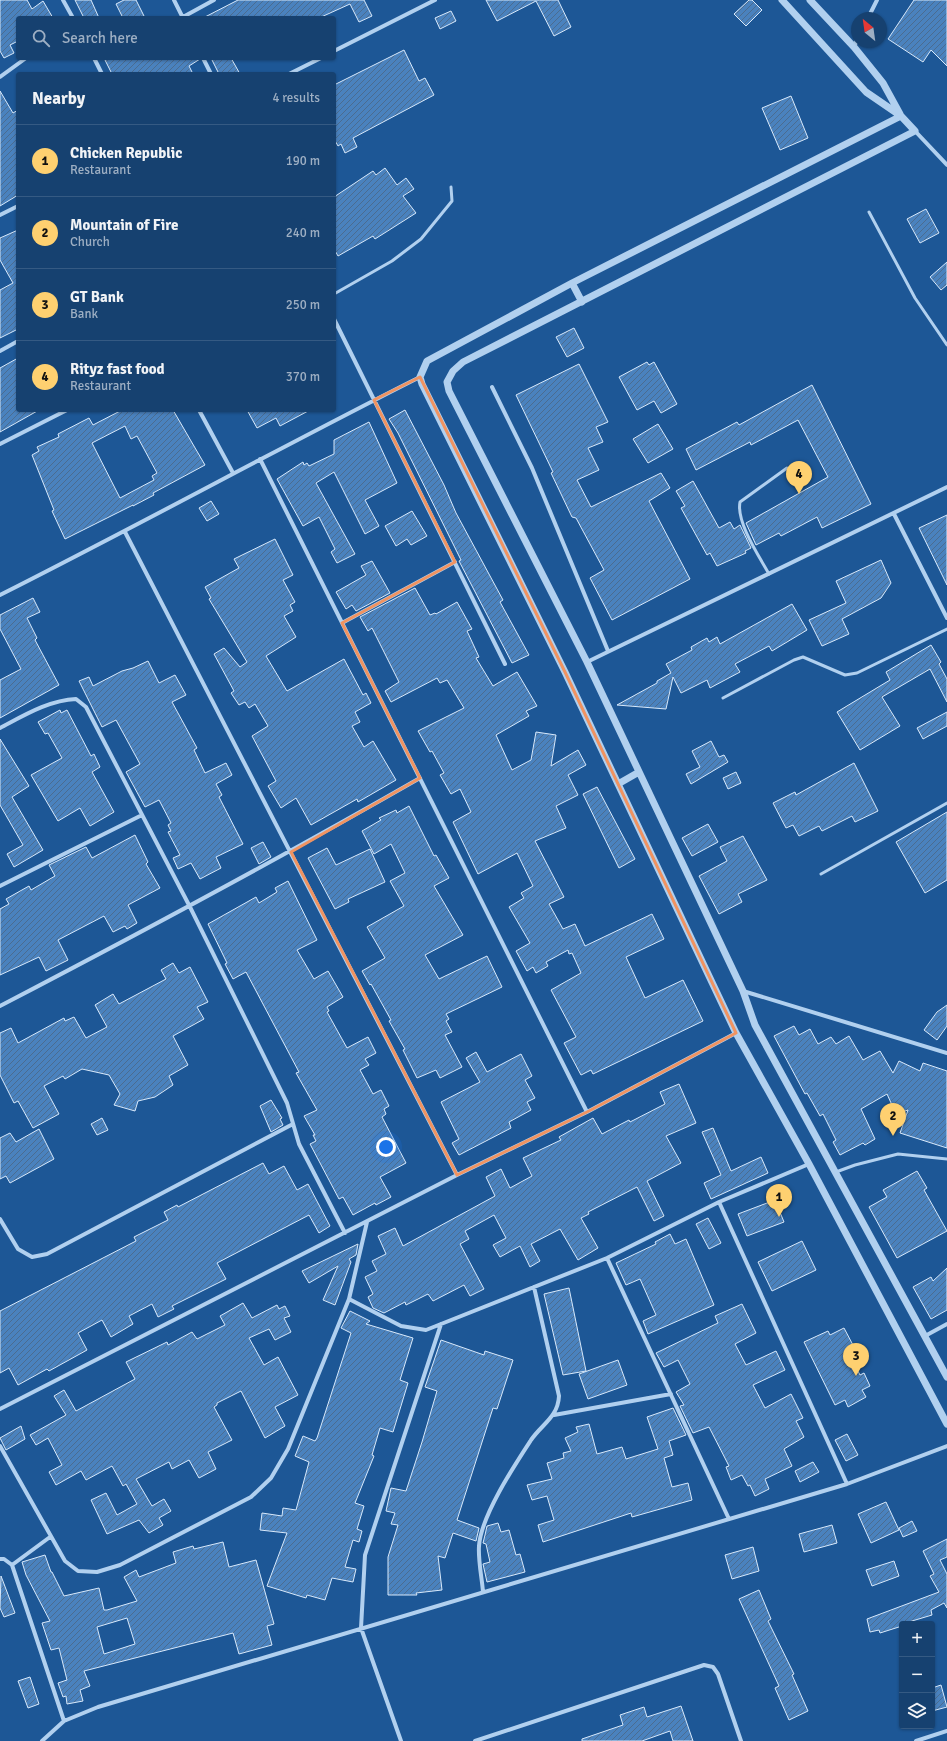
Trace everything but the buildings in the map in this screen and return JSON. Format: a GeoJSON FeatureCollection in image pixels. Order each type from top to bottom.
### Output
{"type":"FeatureCollection","features":[{"type":"Feature","properties":{"kind":"street"},"geometry":{"type":"LineString","coordinates":[[63,0],[72,16]]}},
{"type":"Feature","properties":{"kind":"street"},"geometry":{"type":"LineString","coordinates":[[174,0],[182,16]]}},
{"type":"Feature","properties":{"kind":"street"},"geometry":{"type":"LineString","coordinates":[[186,16],[214,0]]}},
{"type":"Feature","properties":{"kind":"street"},"geometry":{"type":"LineString","coordinates":[[336,50],[435,0]]}},
{"type":"Feature","properties":{"kind":"street"},"geometry":{"type":"LineString","coordinates":[[782,0],[866,92],[901,116],[947,165]]}},
{"type":"Feature","properties":{"kind":"street"},"geometry":{"type":"LineString","coordinates":[[810,0],[851,39]]}},
{"type":"Feature","properties":{"kind":"street"},"geometry":{"type":"LineString","coordinates":[[871,12],[877,0]]}},
{"type":"Feature","properties":{"kind":"street"},"geometry":{"type":"LineString","coordinates":[[858,48],[883,83],[901,116]]}},
{"type":"Feature","properties":{"kind":"street"},"geometry":{"type":"LineString","coordinates":[[0,77],[23,60]]}},
{"type":"Feature","properties":{"kind":"street"},"geometry":{"type":"LineString","coordinates":[[95,60],[101,72]]}},
{"type":"Feature","properties":{"kind":"street"},"geometry":{"type":"LineString","coordinates":[[204,60],[210,72]]}},
{"type":"Feature","properties":{"kind":"street"},"geometry":{"type":"LineString","coordinates":[[293,72],[317,60]]}},
{"type":"Feature","properties":{"kind":"street"},"geometry":{"type":"LineString","coordinates":[[0,595],[125,532],[233,473],[420,377],[427,361],[572,283],[901,116]]}},
{"type":"Feature","properties":{"kind":"street"},"geometry":{"type":"LineString","coordinates":[[915,131],[463,362],[453,372],[447,382],[449,392],[587,662],[743,992],[755,1025],[834,1173],[947,1377]]}},
{"type":"Feature","properties":{"kind":"street"},"geometry":{"type":"LineString","coordinates":[[0,215],[16,207]]}},
{"type":"Feature","properties":{"kind":"street"},"geometry":{"type":"LineString","coordinates":[[572,283],[582,302]]}},
{"type":"Feature","properties":{"kind":"street"},"geometry":{"type":"LineString","coordinates":[[336,323],[504,664]]}},
{"type":"Feature","properties":{"kind":"street"},"geometry":{"type":"LineString","coordinates":[[0,351],[16,342]]}},
{"type":"Feature","properties":{"kind":"street"},"geometry":{"type":"LineString","coordinates":[[420,377],[618,784],[736,1033],[809,1164],[947,1424]]}},
{"type":"Feature","properties":{"kind":"street"},"geometry":{"type":"LineString","coordinates":[[492,387],[532,468],[608,651]]}},
{"type":"Feature","properties":{"kind":"street"},"geometry":{"type":"LineString","coordinates":[[0,444],[63,412]]}},
{"type":"Feature","properties":{"kind":"street"},"geometry":{"type":"LineString","coordinates":[[200,412],[233,473]]}},
{"type":"Feature","properties":{"kind":"street"},"geometry":{"type":"LineString","coordinates":[[260,459],[587,1112]]}},
{"type":"Feature","properties":{"kind":"street"},"geometry":{"type":"LineString","coordinates":[[587,662],[947,487]]}},
{"type":"Feature","properties":{"kind":"street"},"geometry":{"type":"LineString","coordinates":[[894,514],[947,618]]}},
{"type":"Feature","properties":{"kind":"street"},"geometry":{"type":"LineString","coordinates":[[125,532],[457,1175]]}},
{"type":"Feature","properties":{"kind":"street"},"geometry":{"type":"LineString","coordinates":[[342,623],[454,562]]}},
{"type":"Feature","properties":{"kind":"street"},"geometry":{"type":"LineString","coordinates":[[0,728],[24,715],[63,700],[76,699],[86,707],[190,907],[287,1103],[300,1144],[345,1233]]}},
{"type":"Feature","properties":{"kind":"street"},"geometry":{"type":"LineString","coordinates":[[618,784],[639,772]]}},
{"type":"Feature","properties":{"kind":"street"},"geometry":{"type":"LineString","coordinates":[[0,1006],[190,907],[291,852],[420,778]]}},
{"type":"Feature","properties":{"kind":"street"},"geometry":{"type":"LineString","coordinates":[[0,886],[142,815]]}},
{"type":"Feature","properties":{"kind":"street"},"geometry":{"type":"LineString","coordinates":[[743,992],[947,1053]]}},
{"type":"Feature","properties":{"kind":"street"},"geometry":{"type":"LineString","coordinates":[[0,1409],[457,1175],[587,1112],[736,1033]]}},
{"type":"Feature","properties":{"kind":"street"},"geometry":{"type":"LineString","coordinates":[[0,1219],[18,1248],[32,1257],[47,1254],[293,1124]]}},
{"type":"Feature","properties":{"kind":"street"},"geometry":{"type":"LineString","coordinates":[[349,1298],[401,1326],[426,1330],[607,1258],[719,1202],[809,1164]]}},
{"type":"Feature","properties":{"kind":"street"},"geometry":{"type":"LineString","coordinates":[[719,1202],[847,1484]]}},
{"type":"Feature","properties":{"kind":"street"},"geometry":{"type":"LineString","coordinates":[[0,1446],[50,1537],[65,1561],[78,1571],[97,1572],[120,1565],[251,1498],[272,1478],[288,1449],[349,1298],[367,1222]]}},
{"type":"Feature","properties":{"kind":"street"},"geometry":{"type":"LineString","coordinates":[[607,1258],[730,1520]]}},
{"type":"Feature","properties":{"kind":"street"},"geometry":{"type":"LineString","coordinates":[[483,1592],[479,1546],[487,1516],[531,1440],[542,1426],[554,1415],[559,1406],[559,1396],[534,1287]]}},
{"type":"Feature","properties":{"kind":"street"},"geometry":{"type":"LineString","coordinates":[[401,1741],[360,1628],[365,1555],[441,1324]]}},
{"type":"Feature","properties":{"kind":"street"},"geometry":{"type":"LineString","coordinates":[[925,1336],[947,1324]]}},
{"type":"Feature","properties":{"kind":"street"},"geometry":{"type":"LineString","coordinates":[[554,1415],[671,1394]]}},
{"type":"Feature","properties":{"kind":"street"},"geometry":{"type":"LineString","coordinates":[[42,1741],[64,1722],[98,1707],[360,1628],[730,1520],[847,1484],[947,1446]]}},
{"type":"Feature","properties":{"kind":"street"},"geometry":{"type":"LineString","coordinates":[[12,1565],[50,1537]]}},
{"type":"Feature","properties":{"kind":"street"},"geometry":{"type":"LineString","coordinates":[[0,1560],[4,1559],[12,1565],[64,1722]]}},
{"type":"Feature","properties":{"kind":"street"},"geometry":{"type":"LineString","coordinates":[[475,1741],[704,1665],[713,1667],[718,1674],[741,1741]]}},
{"type":"Feature","properties":{"kind":"street"},"geometry":{"type":"LineString","coordinates":[[916,1741],[947,1731]]}},
{"type":"Feature","properties":{"kind":"lane"},"geometry":{"type":"LineString","coordinates":[[336,293],[392,261],[421,239],[452,201],[451,187]]}},
{"type":"Feature","properties":{"kind":"lane"},"geometry":{"type":"LineString","coordinates":[[868,212],[915,298],[947,345]]}},
{"type":"Feature","properties":{"kind":"lane"},"geometry":{"type":"LineString","coordinates":[[769,574],[741,520],[739,510],[740,502],[787,468]]}},
{"type":"Feature","properties":{"kind":"lane"},"geometry":{"type":"LineString","coordinates":[[723,698],[794,660],[803,657],[845,675],[857,673],[947,629]]}},
{"type":"Feature","properties":{"kind":"lane"},"geometry":{"type":"LineString","coordinates":[[821,874],[947,803]]}},
{"type":"Feature","properties":{"kind":"lane"},"geometry":{"type":"LineString","coordinates":[[834,1173],[855,1165],[898,1154],[947,1159]]}},
{"type":"Feature","properties":{"kind":"highlighted area"},"geometry":{"type":"Polygon","coordinates":[[[420,377],[565,672],[736,1033],[587,1112],[457,1175],[291,852],[420,778],[342,623],[455,562],[374,400],[420,377]]]}},
{"type":"Feature","properties":{"kind":"place","name":"Rityz fast food"},"geometry":{"type":"Point","coordinates":[799,494]}},
{"type":"Feature","properties":{"kind":"place","name":"Mountain of Fire"},"geometry":{"type":"Point","coordinates":[893,1136]}},
{"type":"Feature","properties":{"kind":"place","name":"Chicken Republic"},"geometry":{"type":"Point","coordinates":[779,1217]}},
{"type":"Feature","properties":{"kind":"place","name":"GT Bank"},"geometry":{"type":"Point","coordinates":[856,1376]}}]}
